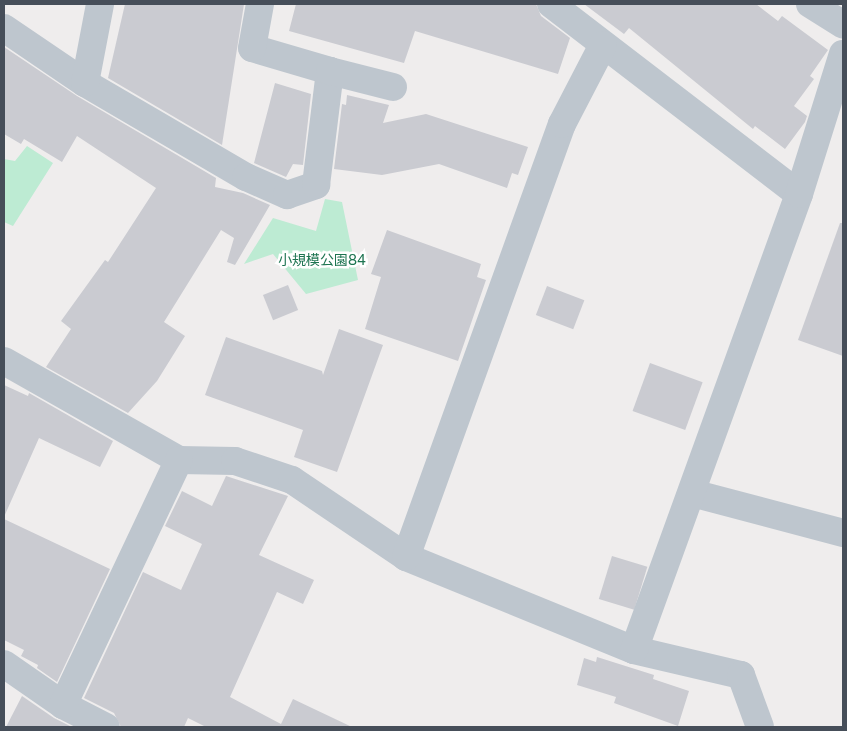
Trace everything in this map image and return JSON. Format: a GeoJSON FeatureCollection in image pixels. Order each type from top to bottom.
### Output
{"type":"FeatureCollection","features":[{"type":"Feature","properties":{"kind":"street"},"geometry":{"type":"LineString","coordinates":[[85,83],[100,4]]}},
{"type":"Feature","properties":{"kind":"street"},"geometry":{"type":"LineString","coordinates":[[260,4],[252,48],[393,87]]}},
{"type":"Feature","properties":{"kind":"street"},"geometry":{"type":"LineString","coordinates":[[551,4],[602,45],[799,194]]}},
{"type":"Feature","properties":{"kind":"street"},"geometry":{"type":"LineString","coordinates":[[810,4],[843,24]]}},
{"type":"Feature","properties":{"kind":"street"},"geometry":{"type":"LineString","coordinates":[[4,28],[85,83],[246,177],[287,195],[316,185],[330,71]]}},
{"type":"Feature","properties":{"kind":"street"},"geometry":{"type":"LineString","coordinates":[[406,557],[562,124],[602,45]]}},
{"type":"Feature","properties":{"kind":"street"},"geometry":{"type":"LineString","coordinates":[[634,650],[799,194],[843,54]]}},
{"type":"Feature","properties":{"kind":"street"},"geometry":{"type":"LineString","coordinates":[[4,362],[179,460],[235,461],[292,480],[406,557],[634,650],[741,675],[760,727]]}},
{"type":"Feature","properties":{"kind":"street"},"geometry":{"type":"LineString","coordinates":[[63,705],[179,460]]}},
{"type":"Feature","properties":{"kind":"street"},"geometry":{"type":"LineString","coordinates":[[692,494],[843,533]]}},
{"type":"Feature","properties":{"kind":"street"},"geometry":{"type":"LineString","coordinates":[[4,664],[63,705],[106,727]]}},
{"type":"Feature","properties":{"kind":"green space"},"geometry":{"type":"Polygon","coordinates":[[[27,146],[53,163],[13,226],[4,222],[4,159],[15,161],[27,146]]]}},
{"type":"Feature","properties":{"kind":"green space","name":"小規模公園84"},"geometry":{"type":"Polygon","coordinates":[[[325,199],[342,202],[358,280],[306,294],[273,254],[244,264],[273,218],[316,231],[325,199]]]}},
{"type":"Feature","properties":{"kind":"building"},"geometry":{"type":"Polygon","coordinates":[[[125,4],[244,4],[222,145],[108,78],[125,4]]]}},
{"type":"Feature","properties":{"kind":"building"},"geometry":{"type":"Polygon","coordinates":[[[296,4],[536,4],[541,16],[570,38],[558,74],[415,31],[404,63],[289,31],[296,4]]]}},
{"type":"Feature","properties":{"kind":"building"},"geometry":{"type":"Polygon","coordinates":[[[584,4],[756,4],[778,21],[782,16],[828,50],[810,76],[814,79],[794,106],[807,116],[805,122],[785,149],[755,126],[753,129],[629,28],[624,34],[584,4]]]}},
{"type":"Feature","properties":{"kind":"building"},"geometry":{"type":"Polygon","coordinates":[[[4,47],[77,96],[216,178],[215,187],[243,193],[270,205],[235,265],[227,262],[234,238],[221,230],[164,322],[185,336],[157,381],[128,413],[46,367],[71,329],[61,321],[105,260],[108,262],[156,188],[77,136],[62,162],[24,139],[21,144],[4,134],[4,47]]]}},
{"type":"Feature","properties":{"kind":"building"},"geometry":{"type":"Polygon","coordinates":[[[275,83],[311,94],[303,165],[293,164],[286,177],[254,163],[275,83]]]}},
{"type":"Feature","properties":{"kind":"building"},"geometry":{"type":"Polygon","coordinates":[[[347,95],[389,105],[383,123],[426,114],[528,147],[518,175],[512,173],[507,188],[439,164],[382,175],[334,169],[342,104],[346,105],[347,95]]]}},
{"type":"Feature","properties":{"kind":"building"},"geometry":{"type":"Polygon","coordinates":[[[840,223],[843,223],[843,356],[798,340],[840,223]]]}},
{"type":"Feature","properties":{"kind":"building"},"geometry":{"type":"Polygon","coordinates":[[[387,230],[481,264],[477,277],[486,280],[458,361],[365,329],[381,277],[371,274],[387,230]]]}},
{"type":"Feature","properties":{"kind":"building"},"geometry":{"type":"Polygon","coordinates":[[[288,285],[298,310],[273,320],[263,295],[288,285]]]}},
{"type":"Feature","properties":{"kind":"building"},"geometry":{"type":"Polygon","coordinates":[[[547,286],[584,300],[573,329],[536,315],[547,286]]]}},
{"type":"Feature","properties":{"kind":"building"},"geometry":{"type":"Polygon","coordinates":[[[339,329],[383,345],[337,472],[294,457],[303,430],[205,395],[226,337],[322,371],[323,375],[339,329]]]}},
{"type":"Feature","properties":{"kind":"building"},"geometry":{"type":"Polygon","coordinates":[[[650,363],[703,382],[685,430],[633,411],[650,363]]]}},
{"type":"Feature","properties":{"kind":"building"},"geometry":{"type":"Polygon","coordinates":[[[4,385],[28,396],[29,393],[113,441],[100,467],[39,438],[4,517],[4,385]]]}},
{"type":"Feature","properties":{"kind":"building"},"geometry":{"type":"Polygon","coordinates":[[[226,476],[288,496],[259,555],[314,580],[303,604],[277,592],[230,697],[281,724],[293,699],[352,727],[206,727],[188,718],[184,727],[121,727],[114,713],[84,698],[143,572],[181,590],[202,544],[165,526],[182,491],[212,506],[226,476]]]}},
{"type":"Feature","properties":{"kind":"building"},"geometry":{"type":"Polygon","coordinates":[[[4,519],[110,569],[57,682],[37,668],[38,665],[21,656],[24,650],[4,640],[4,519]]]}},
{"type":"Feature","properties":{"kind":"building"},"geometry":{"type":"Polygon","coordinates":[[[612,556],[647,567],[634,610],[599,599],[612,556]]]}},
{"type":"Feature","properties":{"kind":"building"},"geometry":{"type":"Polygon","coordinates":[[[597,657],[654,675],[653,679],[689,691],[678,726],[614,703],[616,697],[577,685],[584,658],[596,662],[597,657]]]}},
{"type":"Feature","properties":{"kind":"building"},"geometry":{"type":"Polygon","coordinates":[[[22,696],[54,718],[72,727],[6,727],[22,696]]]}}]}
